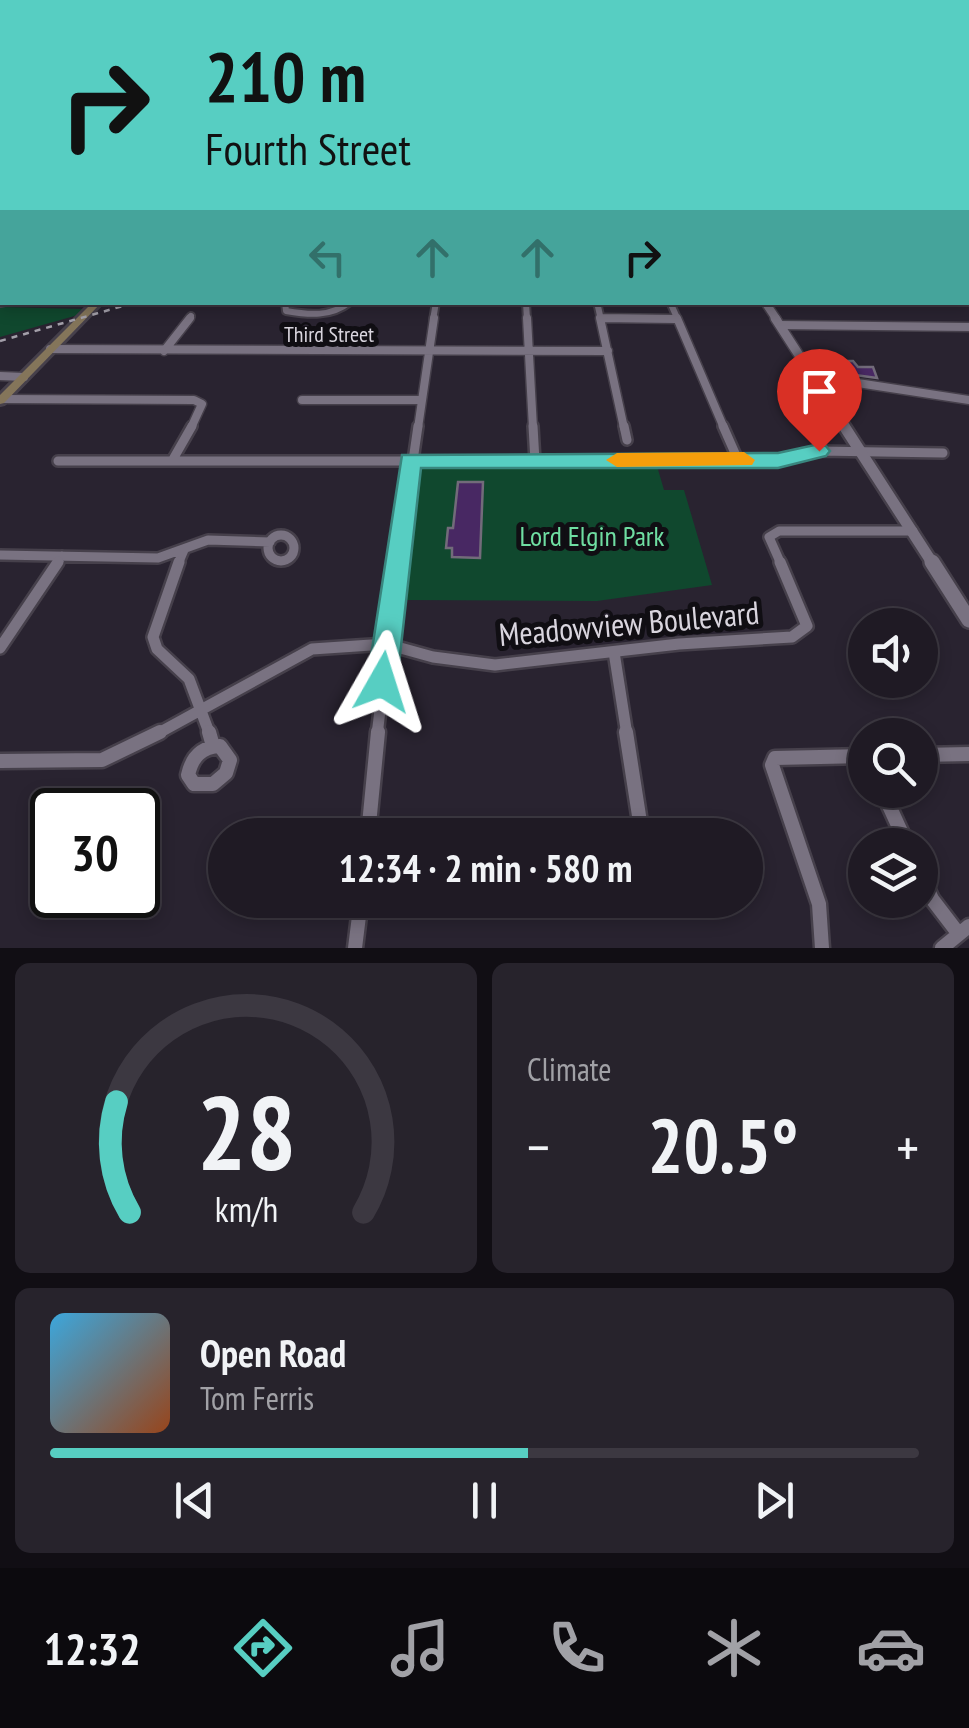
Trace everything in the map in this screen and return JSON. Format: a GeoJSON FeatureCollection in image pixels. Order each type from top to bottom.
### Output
{"type":"FeatureCollection","features":[{"type":"Feature","properties":{"kind":"main road"},"geometry":{"type":"LineString","coordinates":[[1,400],[95,305]]}},
{"type":"Feature","properties":{"kind":"street"},"geometry":{"type":"LineString","coordinates":[[285,305],[286,311],[331,313],[342,311],[347,305]]}},
{"type":"Feature","properties":{"kind":"street"},"geometry":{"type":"LineString","coordinates":[[370,818],[386,644],[435,305]]}},
{"type":"Feature","properties":{"kind":"street"},"geometry":{"type":"LineString","coordinates":[[526,305],[535,461]]}},
{"type":"Feature","properties":{"kind":"street"},"geometry":{"type":"LineString","coordinates":[[598,305],[626,440]]}},
{"type":"Feature","properties":{"kind":"street"},"geometry":{"type":"LineString","coordinates":[[671,305],[738,460]]}},
{"type":"Feature","properties":{"kind":"street"},"geometry":{"type":"LineString","coordinates":[[767,305],[969,620]]}},
{"type":"Feature","properties":{"kind":"street"},"geometry":{"type":"LineString","coordinates":[[164,351],[192,316]]}},
{"type":"Feature","properties":{"kind":"street"},"geometry":{"type":"LineString","coordinates":[[600,318],[676,318]]}},
{"type":"Feature","properties":{"kind":"street"},"geometry":{"type":"LineString","coordinates":[[780,325],[968,328]]}},
{"type":"Feature","properties":{"kind":"street","name":"Third Street"},"geometry":{"type":"LineString","coordinates":[[50,349],[608,352]]}},
{"type":"Feature","properties":{"kind":"street"},"geometry":{"type":"LineString","coordinates":[[0,376],[24,377]]}},
{"type":"Feature","properties":{"kind":"street"},"geometry":{"type":"LineString","coordinates":[[812,376],[969,400]]}},
{"type":"Feature","properties":{"kind":"street"},"geometry":{"type":"LineString","coordinates":[[1,400],[194,400],[202,404],[202,410],[172,460]]}},
{"type":"Feature","properties":{"kind":"street"},"geometry":{"type":"LineString","coordinates":[[302,400],[421,400]]}},
{"type":"Feature","properties":{"kind":"street"},"geometry":{"type":"LineString","coordinates":[[58,462],[778,460],[819,451],[943,453]]}},
{"type":"Feature","properties":{"kind":"street","name":"Meadowview Boulevard"},"geometry":{"type":"LineString","coordinates":[[0,762],[102,760],[312,649],[386,644],[433,657],[495,665],[680,644],[792,637],[807,626],[769,537],[779,531],[912,530]]}},
{"type":"Feature","properties":{"kind":"street"},"geometry":{"type":"LineString","coordinates":[[0,555],[158,558],[208,540],[270,542]]}},
{"type":"Feature","properties":{"kind":"street"},"geometry":{"type":"LineString","coordinates":[[184,550],[153,628],[152,642],[158,653],[182,670],[202,708],[214,746]]}},
{"type":"Feature","properties":{"kind":"street"},"geometry":{"type":"LineString","coordinates":[[0,648],[62,556]]}},
{"type":"Feature","properties":{"kind":"street"},"geometry":{"type":"LineString","coordinates":[[614,652],[639,818]]}},
{"type":"Feature","properties":{"kind":"street"},"geometry":{"type":"LineString","coordinates":[[938,755],[969,754]]}},
{"type":"Feature","properties":{"kind":"street"},"geometry":{"type":"LineString","coordinates":[[822,948],[819,904],[772,765],[774,758],[848,756]]}},
{"type":"Feature","properties":{"kind":"street"},"geometry":{"type":"LineString","coordinates":[[938,905],[963,929],[942,948]]}},
{"type":"Feature","properties":{"kind":"street"},"geometry":{"type":"LineString","coordinates":[[355,948],[359,918]]}},
{"type":"Feature","properties":{"kind":"green space"},"geometry":{"type":"Polygon","coordinates":[[[0,307],[84,309],[78,315],[0,337],[0,307]]]}},
{"type":"Feature","properties":{"kind":"green space","name":"Lord Elgin Park"},"geometry":{"type":"Polygon","coordinates":[[[657,466],[664,490],[684,490],[712,585],[597,601],[401,600],[419,470],[424,467],[657,466]]]}},
{"type":"Feature","properties":{"kind":"building"},"geometry":{"type":"Polygon","coordinates":[[[826,361],[853,361],[858,367],[873,367],[877,378],[833,372],[826,361]]]}},
{"type":"Feature","properties":{"kind":"building"},"geometry":{"type":"Polygon","coordinates":[[[458,482],[483,482],[480,558],[452,557],[452,548],[446,548],[448,528],[453,528],[458,482]]]}},
{"type":"Feature","properties":{"kind":"railway"},"geometry":{"type":"LineString","coordinates":[[0,341],[126,305]]}},
{"type":"Feature","properties":{"kind":"slow traffic"},"geometry":{"type":"LineString","coordinates":[[617,460],[744,460]]}},
{"type":"Feature","properties":{"kind":"route"},"geometry":{"type":"LineString","coordinates":[[382,682],[410,460],[778,460],[819,451]]}}]}
